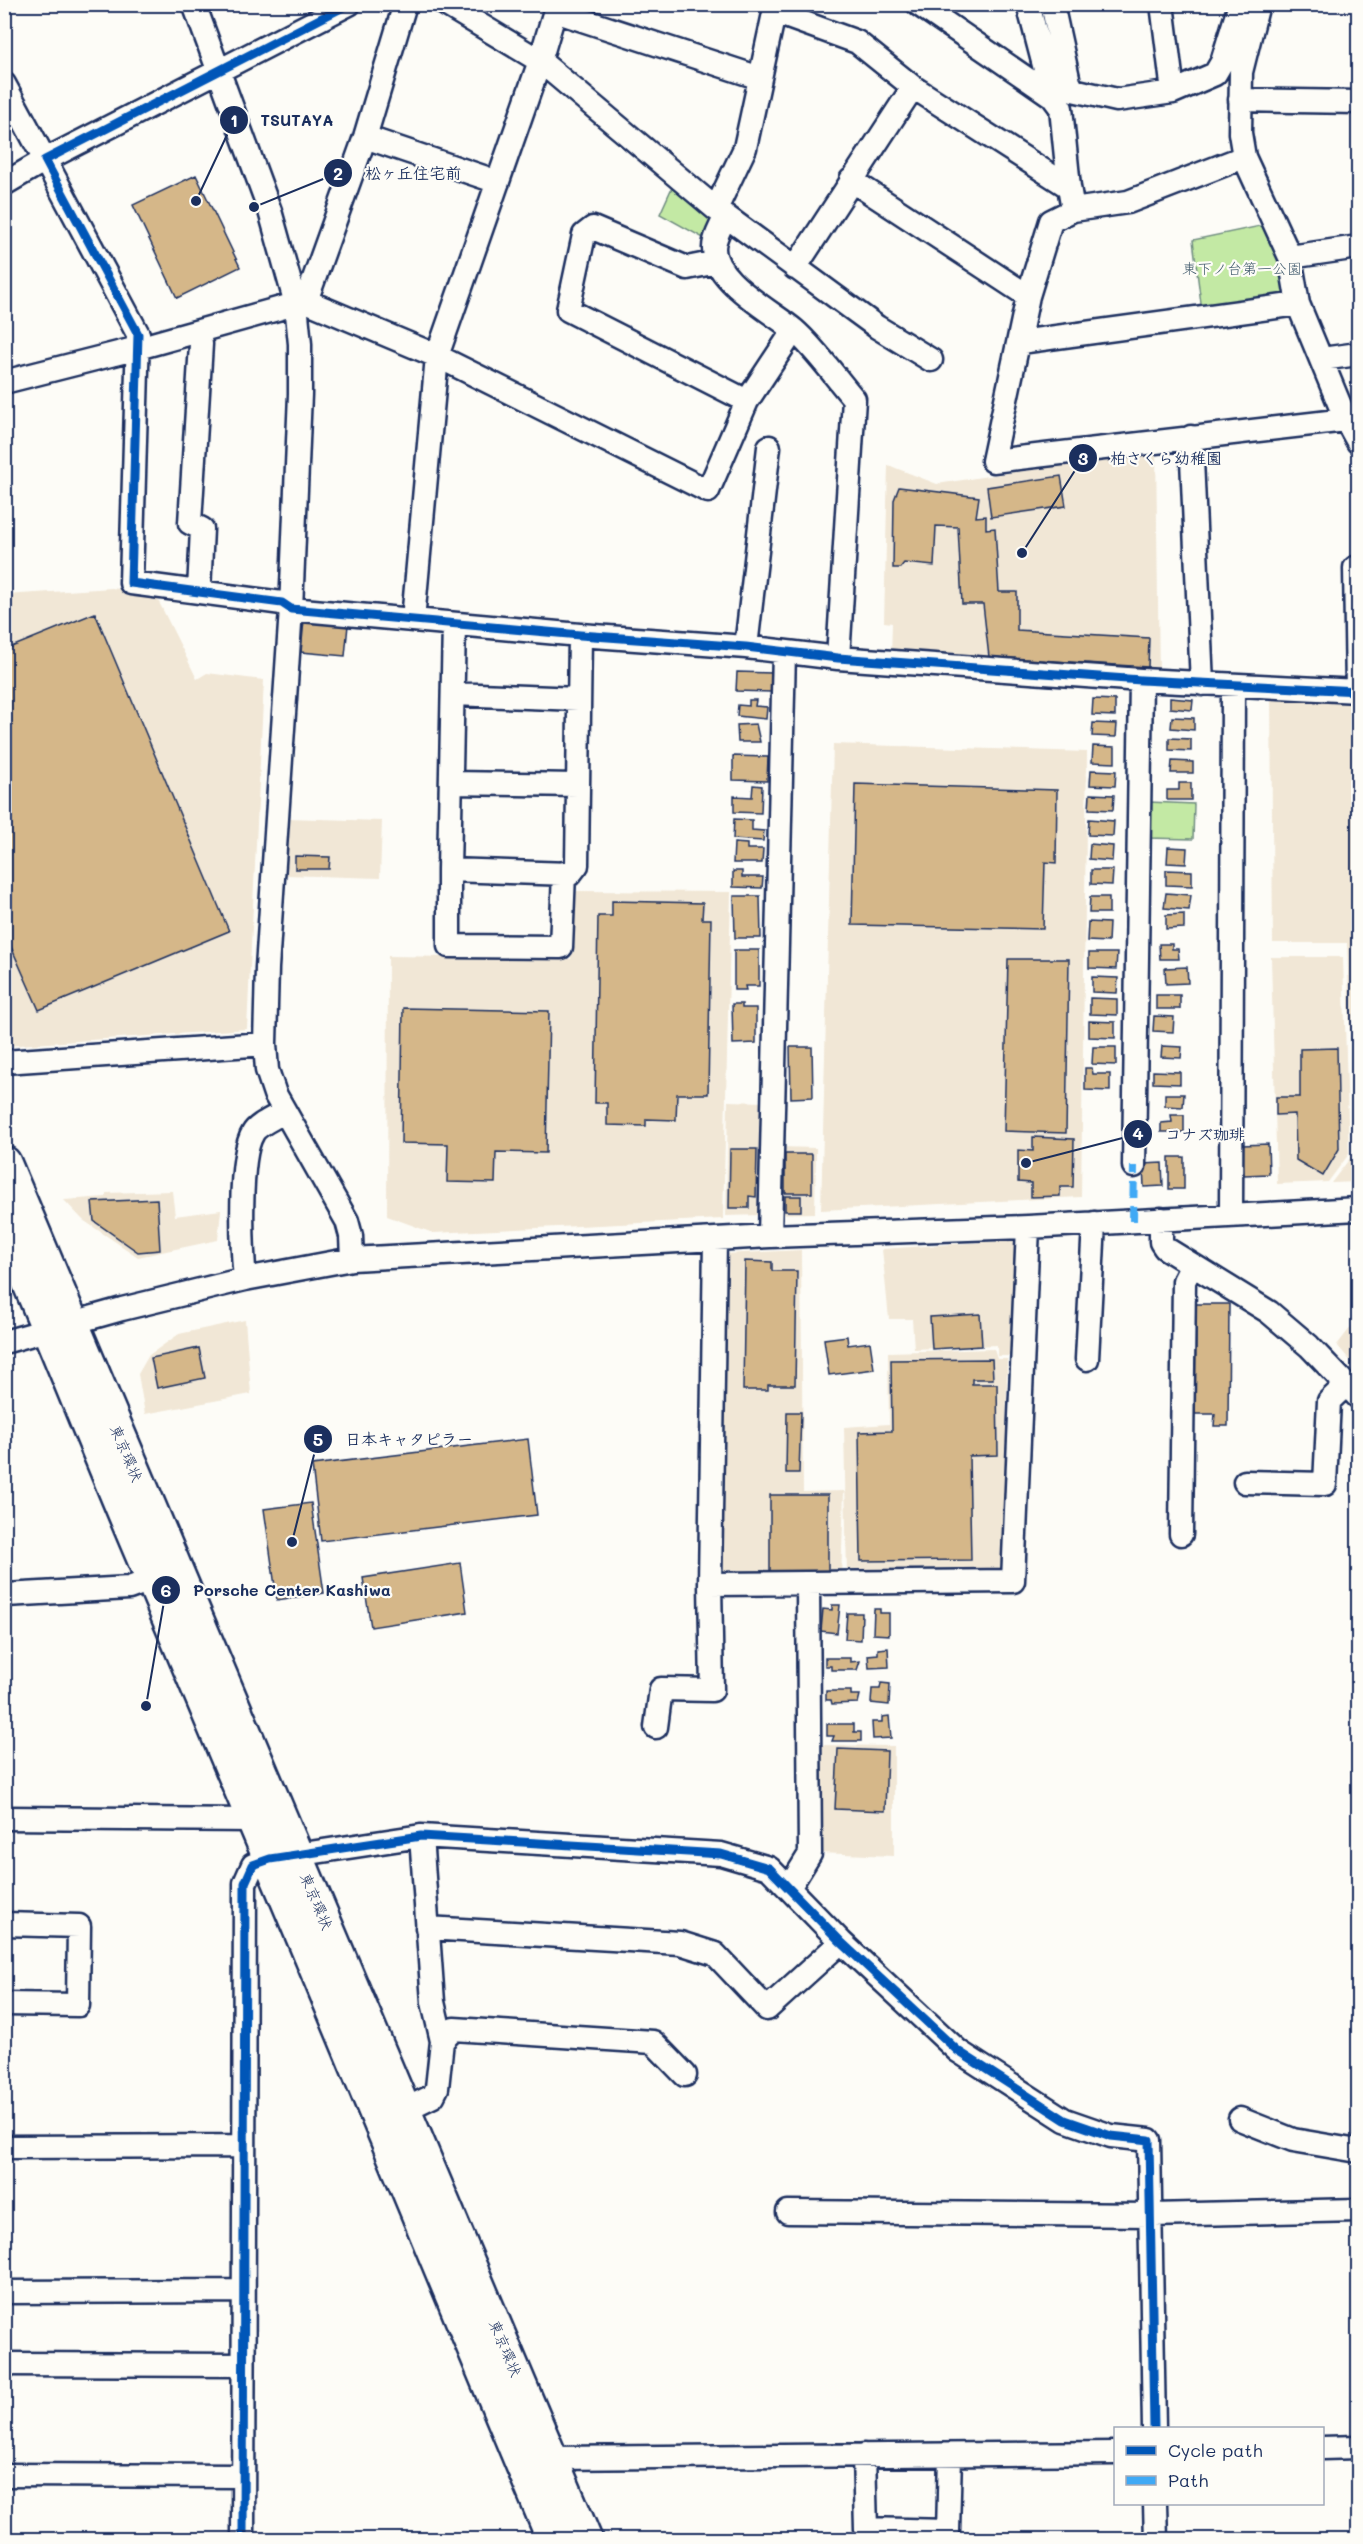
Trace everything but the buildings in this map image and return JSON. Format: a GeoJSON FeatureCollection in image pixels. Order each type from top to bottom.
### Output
{"type":"FeatureCollection","features":[{"type":"Feature","properties":{"kind":"highway","name":"東京環状"},"geometry":{"type":"LineString","coordinates":[[4,1163],[61,1326],[284,1857],[554,2540]]}},
{"type":"Feature","properties":{"kind":"highway","name":"東京環状"},"geometry":{"type":"LineString","coordinates":[[4,1224],[61,1326]]}},
{"type":"Feature","properties":{"kind":"highway","name":"東京環状"},"geometry":{"type":"LineString","coordinates":[[165,1575],[254,1820],[284,1857],[404,2110],[553,2458],[585,2540]]}},
{"type":"Feature","properties":{"kind":"street"},"geometry":{"type":"LineString","coordinates":[[194,4],[301,302]]}},
{"type":"Feature","properties":{"kind":"street"},"geometry":{"type":"LineString","coordinates":[[4,184],[45,160],[349,4]]}},
{"type":"Feature","properties":{"kind":"street"},"geometry":{"type":"LineString","coordinates":[[352,1259],[351,1236],[347,1221],[284,1113],[267,1070],[265,1044],[267,968],[291,609],[300,394],[301,302],[365,136],[405,4]]}},
{"type":"Feature","properties":{"kind":"street"},"geometry":{"type":"LineString","coordinates":[[445,4],[540,61],[721,212],[877,327],[931,360]]}},
{"type":"Feature","properties":{"kind":"street"},"geometry":{"type":"LineString","coordinates":[[918,4],[936,11],[1056,102],[1117,100],[1173,92],[1215,74],[1222,62],[1240,4]]}},
{"type":"Feature","properties":{"kind":"street"},"geometry":{"type":"LineString","coordinates":[[1028,4],[1056,102],[1073,210]]}},
{"type":"Feature","properties":{"kind":"street"},"geometry":{"type":"LineString","coordinates":[[1052,4],[1068,82],[1073,90],[1117,100]]}},
{"type":"Feature","properties":{"kind":"street"},"geometry":{"type":"LineString","coordinates":[[1162,4],[1173,92]]}},
{"type":"Feature","properties":{"kind":"street"},"geometry":{"type":"LineString","coordinates":[[1258,4],[1241,72],[1240,133],[1244,157],[1290,257],[1298,304],[1346,420],[1359,442]]}},
{"type":"Feature","properties":{"kind":"street"},"geometry":{"type":"LineString","coordinates":[[413,620],[437,356],[540,61],[556,8],[760,78]]}},
{"type":"Feature","properties":{"kind":"street"},"geometry":{"type":"LineString","coordinates":[[838,658],[854,399],[794,330],[760,307],[735,285],[717,262],[714,243],[721,212],[745,148],[775,8],[857,42],[913,87],[1069,188]]}},
{"type":"Feature","properties":{"kind":"street"},"geometry":{"type":"LineString","coordinates":[[4,84],[138,334],[131,583],[282,603],[291,609],[580,635],[746,647],[838,658],[1202,684],[1297,683],[1358,690],[1355,568],[1359,568]]}},
{"type":"Feature","properties":{"kind":"street"},"geometry":{"type":"LineString","coordinates":[[795,268],[913,87]]}},
{"type":"Feature","properties":{"kind":"street"},"geometry":{"type":"LineString","coordinates":[[1240,100],[1359,102]]}},
{"type":"Feature","properties":{"kind":"street"},"geometry":{"type":"LineString","coordinates":[[365,136],[498,182]]}},
{"type":"Feature","properties":{"kind":"street"},"geometry":{"type":"LineString","coordinates":[[1244,157],[1128,202],[1073,210],[1051,221],[1028,296],[993,461],[1346,420]]}},
{"type":"Feature","properties":{"kind":"street"},"geometry":{"type":"LineString","coordinates":[[851,180],[1028,296]]}},
{"type":"Feature","properties":{"kind":"street"},"geometry":{"type":"LineString","coordinates":[[717,262],[687,268],[593,228],[584,235],[567,310],[747,401]]}},
{"type":"Feature","properties":{"kind":"street"},"geometry":{"type":"LineString","coordinates":[[1290,257],[1359,247]]}},
{"type":"Feature","properties":{"kind":"street"},"geometry":{"type":"LineString","coordinates":[[4,382],[138,348],[301,302],[437,356],[708,491],[747,401],[794,330]]}},
{"type":"Feature","properties":{"kind":"street"},"geometry":{"type":"LineString","coordinates":[[1020,342],[1298,304]]}},
{"type":"Feature","properties":{"kind":"street"},"geometry":{"type":"LineString","coordinates":[[197,332],[201,344],[190,523],[202,529],[200,591]]}},
{"type":"Feature","properties":{"kind":"street"},"geometry":{"type":"LineString","coordinates":[[1322,359],[1359,354]]}},
{"type":"Feature","properties":{"kind":"street"},"geometry":{"type":"LineString","coordinates":[[1191,437],[1202,684]]}},
{"type":"Feature","properties":{"kind":"street"},"geometry":{"type":"LineString","coordinates":[[746,647],[769,447]]}},
{"type":"Feature","properties":{"kind":"street"},"geometry":{"type":"LineString","coordinates":[[454,624],[449,946],[561,947],[564,873]]}},
{"type":"Feature","properties":{"kind":"street"},"geometry":{"type":"LineString","coordinates":[[449,870],[570,874],[577,866],[580,635]]}},
{"type":"Feature","properties":{"kind":"street"},"geometry":{"type":"LineString","coordinates":[[770,1236],[784,652]]}},
{"type":"Feature","properties":{"kind":"street"},"geometry":{"type":"LineString","coordinates":[[1134,1166],[1141,680]]}},
{"type":"Feature","properties":{"kind":"street"},"geometry":{"type":"LineString","coordinates":[[1231,1215],[1245,682]]}},
{"type":"Feature","properties":{"kind":"street"},"geometry":{"type":"LineString","coordinates":[[453,694],[578,699]]}},
{"type":"Feature","properties":{"kind":"street"},"geometry":{"type":"LineString","coordinates":[[451,783],[577,785]]}},
{"type":"Feature","properties":{"kind":"street"},"geometry":{"type":"LineString","coordinates":[[4,1062],[265,1044]]}},
{"type":"Feature","properties":{"kind":"street"},"geometry":{"type":"LineString","coordinates":[[245,1279],[241,1235],[247,1144],[254,1130],[284,1113]]}},
{"type":"Feature","properties":{"kind":"street"},"geometry":{"type":"LineString","coordinates":[[4,1342],[245,1279],[352,1259],[770,1236],[1028,1227],[1359,1209]]}},
{"type":"Feature","properties":{"kind":"street"},"geometry":{"type":"LineString","coordinates":[[1161,1219],[1161,1242],[1165,1248],[1269,1312],[1309,1346],[1353,1390],[1329,1401],[1326,1484],[1245,1482]]}},
{"type":"Feature","properties":{"kind":"street"},"geometry":{"type":"LineString","coordinates":[[1087,1359],[1094,1223]]}},
{"type":"Feature","properties":{"kind":"street"},"geometry":{"type":"LineString","coordinates":[[710,1584],[1013,1581],[1028,1227]]}},
{"type":"Feature","properties":{"kind":"street"},"geometry":{"type":"LineString","coordinates":[[656,1727],[662,1689],[712,1690],[710,1584],[715,1239]]}},
{"type":"Feature","properties":{"kind":"street"},"geometry":{"type":"LineString","coordinates":[[1180,1534],[1184,1281],[1192,1264]]}},
{"type":"Feature","properties":{"kind":"street"},"geometry":{"type":"LineString","coordinates":[[6,1595],[129,1588],[165,1575]]}},
{"type":"Feature","properties":{"kind":"street"},"geometry":{"type":"LineString","coordinates":[[789,1888],[810,1854],[808,1584]]}},
{"type":"Feature","properties":{"kind":"street"},"geometry":{"type":"LineString","coordinates":[[4,1818],[254,1820]]}},
{"type":"Feature","properties":{"kind":"street"},"geometry":{"type":"LineString","coordinates":[[404,2110],[433,2096],[437,2088],[442,2041],[433,2002],[422,1836]]}},
{"type":"Feature","properties":{"kind":"street"},"geometry":{"type":"LineString","coordinates":[[243,2540],[245,1883],[253,1865],[284,1857],[422,1836],[721,1854],[769,1868],[841,1942],[958,2050],[1065,2120],[1111,2136],[1149,2140],[1154,2427]]}},
{"type":"Feature","properties":{"kind":"street"},"geometry":{"type":"LineString","coordinates":[[4,1924],[79,1926],[78,2005],[4,2004]]}},
{"type":"Feature","properties":{"kind":"street"},"geometry":{"type":"LineString","coordinates":[[428,1928],[680,1943],[715,1954],[767,2009],[841,1942]]}},
{"type":"Feature","properties":{"kind":"street"},"geometry":{"type":"LineString","coordinates":[[442,2041],[454,2029],[653,2042],[685,2075]]}},
{"type":"Feature","properties":{"kind":"street"},"geometry":{"type":"LineString","coordinates":[[1240,2119],[1293,2140],[1359,2151]]}},
{"type":"Feature","properties":{"kind":"street"},"geometry":{"type":"LineString","coordinates":[[4,2147],[243,2146]]}},
{"type":"Feature","properties":{"kind":"street"},"geometry":{"type":"LineString","coordinates":[[788,2212],[1152,2215],[1359,2210]]}},
{"type":"Feature","properties":{"kind":"street"},"geometry":{"type":"LineString","coordinates":[[4,2292],[243,2291]]}},
{"type":"Feature","properties":{"kind":"street"},"geometry":{"type":"LineString","coordinates":[[4,2364],[243,2365]]}},
{"type":"Feature","properties":{"kind":"street"},"geometry":{"type":"LineString","coordinates":[[1324,2448],[1359,2447]]}},
{"type":"Feature","properties":{"kind":"street"},"geometry":{"type":"LineString","coordinates":[[553,2458],[1114,2453]]}},
{"type":"Feature","properties":{"kind":"street"},"geometry":{"type":"LineString","coordinates":[[864,2454],[866,2529],[948,2531],[950,2455]]}},
{"type":"Feature","properties":{"kind":"street"},"geometry":{"type":"LineString","coordinates":[[4,2475],[243,2476]]}},
{"type":"Feature","properties":{"kind":"street"},"geometry":{"type":"LineString","coordinates":[[1155,2505],[1156,2540]]}},
{"type":"Feature","properties":{"kind":"shaded area"},"geometry":{"type":"Polygon","coordinates":[[[1156,450],[1159,677],[891,656],[892,623],[884,622],[888,465],[937,484],[1156,450]]]}},
{"type":"Feature","properties":{"kind":"shaded area"},"geometry":{"type":"Polygon","coordinates":[[[112,588],[155,594],[197,679],[207,673],[264,680],[247,1029],[5,1046],[5,595],[112,588]]]}},
{"type":"Feature","properties":{"kind":"shaded area"},"geometry":{"type":"Polygon","coordinates":[[[1271,696],[1358,701],[1358,1182],[1331,1183],[1354,1153],[1347,943],[1273,943],[1271,696]]]}},
{"type":"Feature","properties":{"kind":"shaded area"},"geometry":{"type":"Polygon","coordinates":[[[833,744],[1087,752],[1081,1197],[821,1210],[833,744]]]}},
{"type":"Feature","properties":{"kind":"shaded area"},"geometry":{"type":"Polygon","coordinates":[[[287,818],[382,821],[380,878],[285,875],[287,818]]]}},
{"type":"Feature","properties":{"kind":"shaded area"},"geometry":{"type":"Polygon","coordinates":[[[574,891],[731,892],[723,1219],[433,1233],[387,1216],[388,956],[571,959],[574,891]]]}},
{"type":"Feature","properties":{"kind":"shaded area"},"geometry":{"type":"Polygon","coordinates":[[[1271,957],[1343,957],[1349,1154],[1328,1182],[1277,1184],[1271,957]]]}},
{"type":"Feature","properties":{"kind":"shaded area"},"geometry":{"type":"Polygon","coordinates":[[[728,1101],[764,1102],[761,1215],[726,1216],[728,1101]]]}},
{"type":"Feature","properties":{"kind":"shaded area"},"geometry":{"type":"Polygon","coordinates":[[[779,1147],[816,1148],[815,1213],[778,1214],[779,1147]]]}},
{"type":"Feature","properties":{"kind":"shaded area"},"geometry":{"type":"Polygon","coordinates":[[[172,1191],[175,1216],[221,1210],[218,1240],[138,1257],[83,1220],[64,1200],[106,1197],[106,1193],[172,1191]]]}},
{"type":"Feature","properties":{"kind":"shaded area"},"geometry":{"type":"Polygon","coordinates":[[[1015,1240],[1010,1356],[997,1356],[997,1345],[914,1349],[912,1319],[889,1319],[882,1249],[1015,1240]]]}},
{"type":"Feature","properties":{"kind":"shaded area"},"geometry":{"type":"Polygon","coordinates":[[[801,1250],[803,1492],[844,1491],[841,1579],[719,1575],[723,1254],[801,1250]]]}},
{"type":"Feature","properties":{"kind":"shaded area"},"geometry":{"type":"Polygon","coordinates":[[[1358,1318],[1358,1370],[1337,1345],[1358,1318]]]}},
{"type":"Feature","properties":{"kind":"shaded area"},"geometry":{"type":"Polygon","coordinates":[[[245,1320],[251,1394],[145,1414],[138,1374],[149,1355],[179,1334],[245,1320]]]}},
{"type":"Feature","properties":{"kind":"shaded area"},"geometry":{"type":"Polygon","coordinates":[[[994,1349],[997,1359],[1007,1359],[1005,1568],[994,1575],[847,1577],[844,1427],[889,1424],[888,1352],[994,1349]]]}},
{"type":"Feature","properties":{"kind":"shaded area"},"geometry":{"type":"Polygon","coordinates":[[[818,1745],[894,1746],[894,1856],[817,1853],[818,1745]]]}},
{"type":"Feature","properties":{"kind":"green space"},"geometry":{"type":"Polygon","coordinates":[[[674,183],[712,219],[705,239],[660,214],[674,183]]]}},
{"type":"Feature","properties":{"kind":"green space","name":"東下ノ台第一公園"},"geometry":{"type":"Polygon","coordinates":[[[1265,225],[1285,264],[1290,299],[1202,311],[1193,240],[1265,225]]]}},
{"type":"Feature","properties":{"kind":"green space"},"geometry":{"type":"Polygon","coordinates":[[[1149,802],[1194,804],[1193,839],[1147,838],[1149,802]]]}},
{"type":"Feature","properties":{"kind":"marked path"},"geometry":{"type":"LineString","coordinates":[[1133,1221],[1134,1166]]}},
{"type":"Feature","properties":{"kind":"cycle path"},"geometry":{"type":"LineString","coordinates":[[349,4],[45,160],[138,334],[131,583],[282,603],[291,609],[580,635],[746,647],[838,658],[1141,680],[1358,691]]}},
{"type":"Feature","properties":{"kind":"cycle path"},"geometry":{"type":"LineString","coordinates":[[243,2540],[245,1883],[253,1865],[270,1859],[421,1836],[721,1854],[769,1868],[841,1942],[958,2051],[1065,2120],[1111,2136],[1149,2140],[1154,2427]]}},
{"type":"Feature","properties":{"kind":"place","name":"TSUTAYA"},"geometry":{"type":"Point","coordinates":[196,201]}},
{"type":"Feature","properties":{"kind":"place","name":"松ヶ丘住宅前"},"geometry":{"type":"Point","coordinates":[254,207]}},
{"type":"Feature","properties":{"kind":"place","name":"柏さくら幼稚園"},"geometry":{"type":"Point","coordinates":[1022,553]}},
{"type":"Feature","properties":{"kind":"place","name":"コナズ珈琲"},"geometry":{"type":"Point","coordinates":[1026,1163]}},
{"type":"Feature","properties":{"kind":"place","name":"日本キャタピラー"},"geometry":{"type":"Point","coordinates":[292,1542]}},
{"type":"Feature","properties":{"kind":"place","name":"Porsche Center Kashiwa"},"geometry":{"type":"Point","coordinates":[146,1706]}}]}
